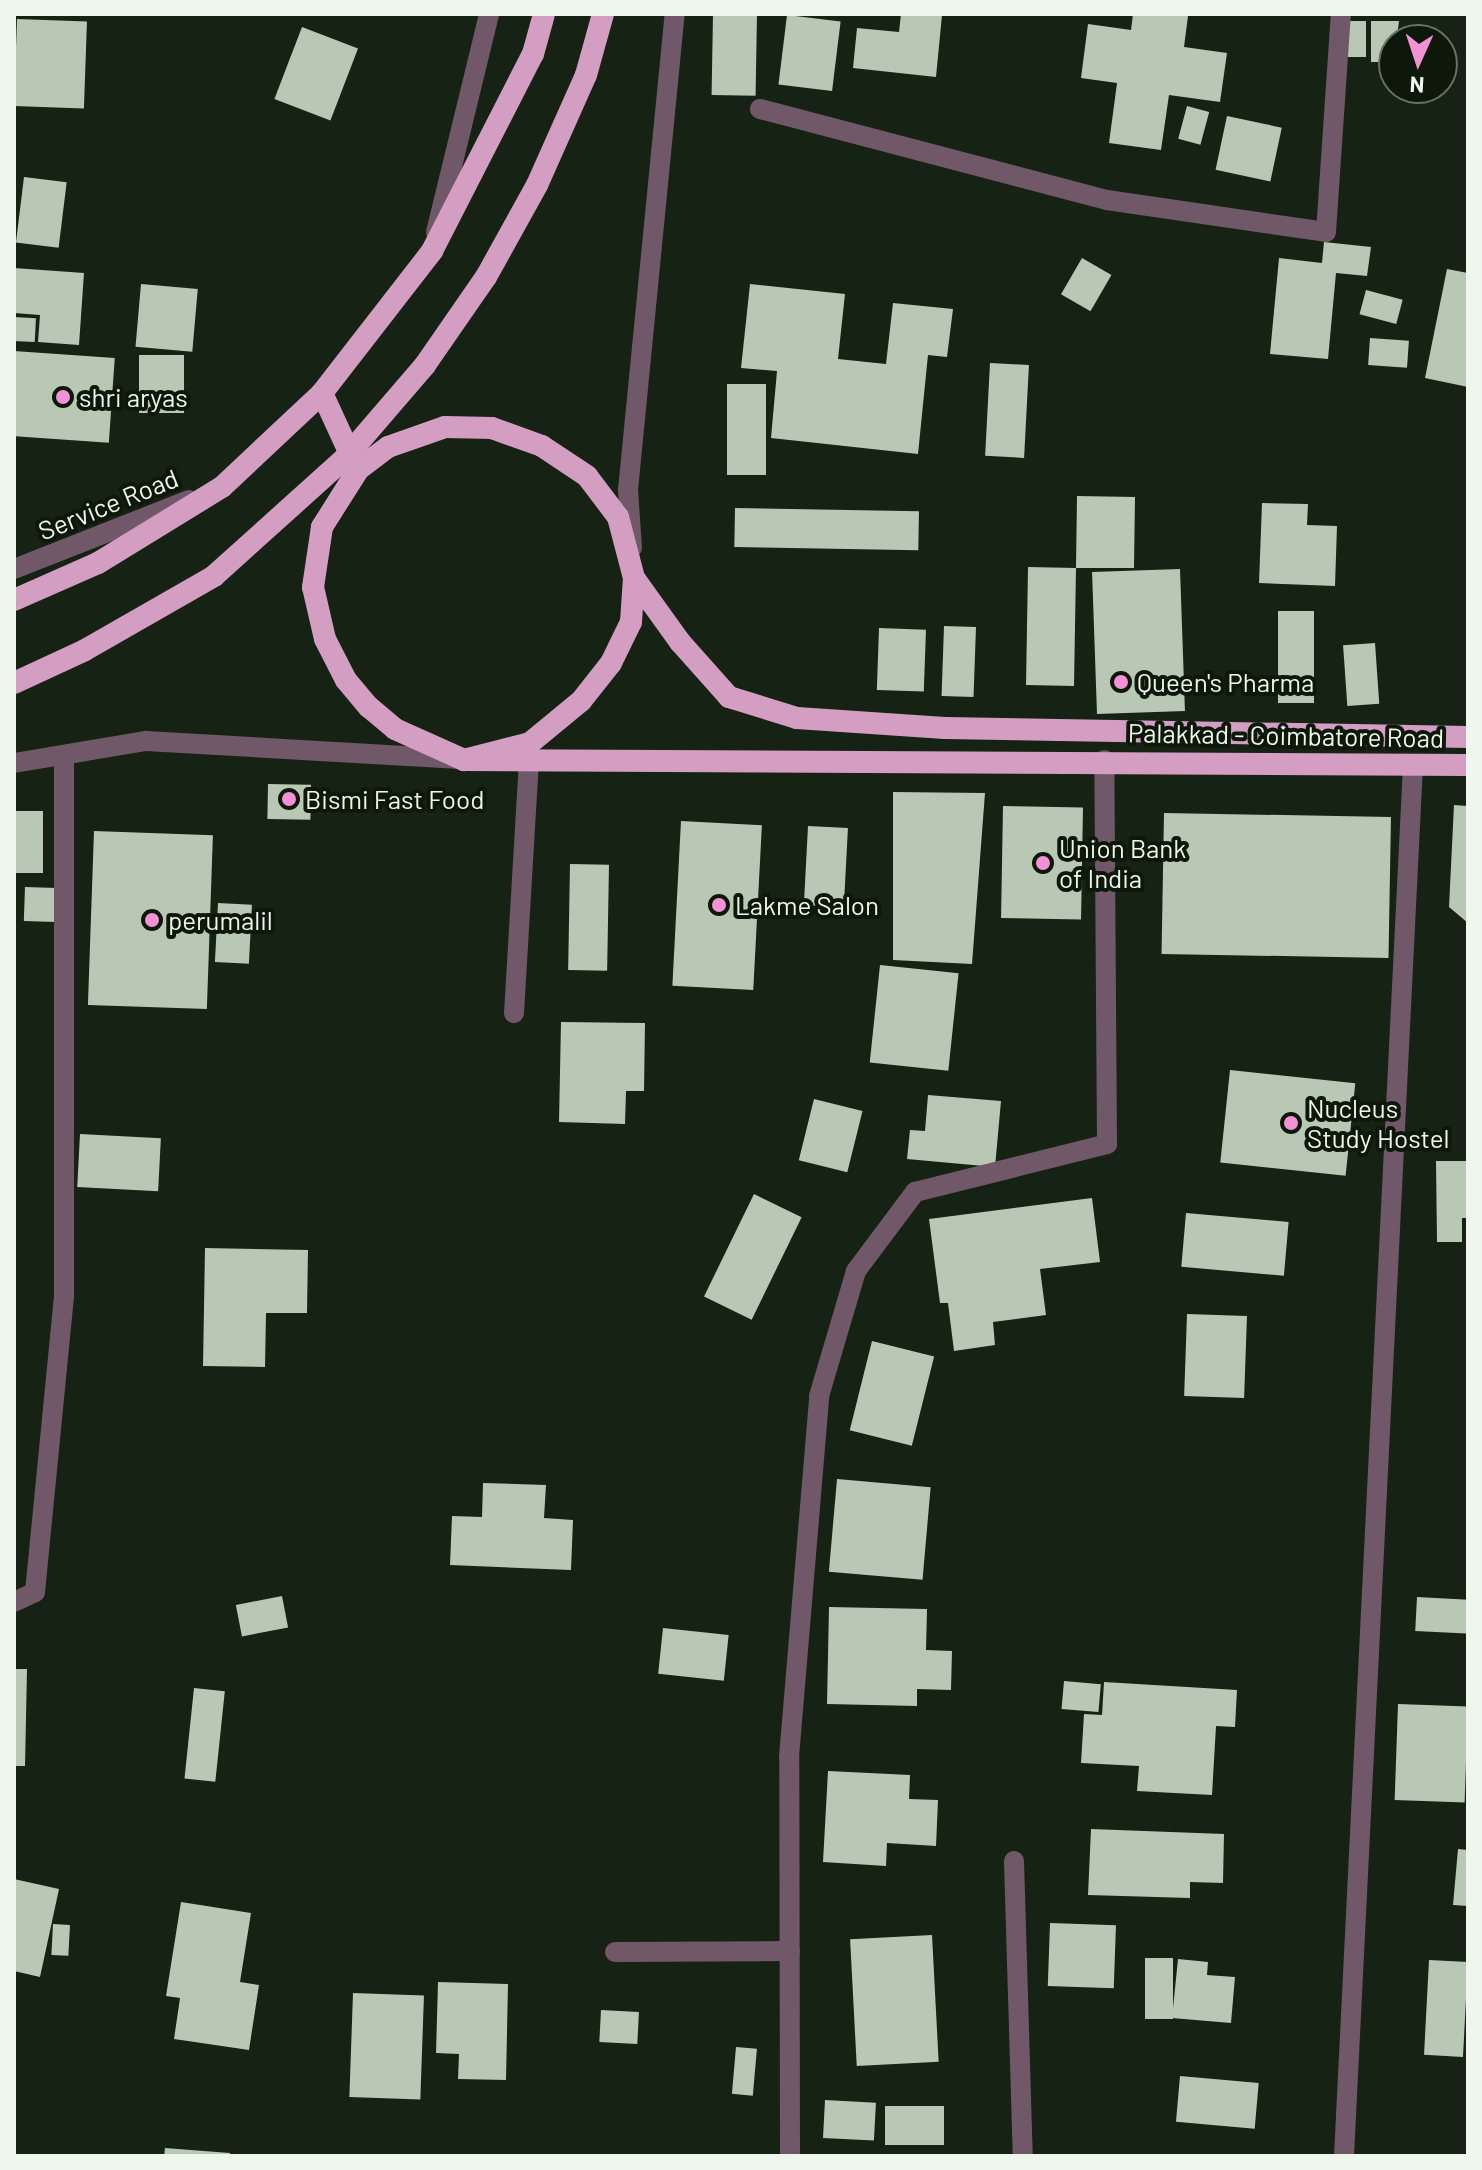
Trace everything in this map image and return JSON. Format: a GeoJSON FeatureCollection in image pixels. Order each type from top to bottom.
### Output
{"type":"FeatureCollection","features":[{"type":"Feature","properties":{"kind":"highway"},"geometry":{"type":"LineString","coordinates":[[14,600],[98,563],[222,487],[322,393],[432,251],[533,54],[544,14]]}},
{"type":"Feature","properties":{"kind":"highway"},"geometry":{"type":"LineString","coordinates":[[14,683],[85,650],[214,576],[346,457],[425,365],[486,277],[556,144],[586,75],[603,14]]}},
{"type":"Feature","properties":{"kind":"highway"},"geometry":{"type":"LineString","coordinates":[[322,393],[358,470]]}},
{"type":"Feature","properties":{"kind":"highway"},"geometry":{"type":"LineString","coordinates":[[445,427],[492,428],[542,446],[587,476],[618,517],[634,578],[631,622],[611,663],[581,701],[530,743],[464,760],[395,729],[346,680],[325,639],[313,587],[322,527],[358,470],[388,447],[445,427]]}},
{"type":"Feature","properties":{"kind":"highway","name":"Palakkad - Coimbatore Road"},"geometry":{"type":"LineString","coordinates":[[634,578],[680,642],[729,697],[797,718],[945,728],[1468,737]]}},
{"type":"Feature","properties":{"kind":"highway","name":"Palakkad - Coimbatore Road"},"geometry":{"type":"LineString","coordinates":[[464,760],[529,764],[1104,760],[1468,765]]}},
{"type":"Feature","properties":{"kind":"street"},"geometry":{"type":"LineString","coordinates":[[432,251],[489,14]]}},
{"type":"Feature","properties":{"kind":"street"},"geometry":{"type":"LineString","coordinates":[[634,578],[628,490],[675,14]]}},
{"type":"Feature","properties":{"kind":"street"},"geometry":{"type":"LineString","coordinates":[[760,109],[1107,200],[1326,232],[1341,14]]}},
{"type":"Feature","properties":{"kind":"street","name":"Service Road"},"geometry":{"type":"LineString","coordinates":[[14,569],[222,487]]}},
{"type":"Feature","properties":{"kind":"street"},"geometry":{"type":"LineString","coordinates":[[14,763],[146,741],[464,760]]}},
{"type":"Feature","properties":{"kind":"street"},"geometry":{"type":"LineString","coordinates":[[14,1602],[35,1592],[64,1296],[64,756]]}},
{"type":"Feature","properties":{"kind":"street"},"geometry":{"type":"LineString","coordinates":[[790,2156],[789,1757],[819,1396],[856,1271],[915,1192],[1107,1144],[1104,760]]}},
{"type":"Feature","properties":{"kind":"street"},"geometry":{"type":"LineString","coordinates":[[514,1013],[529,764]]}},
{"type":"Feature","properties":{"kind":"street"},"geometry":{"type":"LineString","coordinates":[[1344,2156],[1413,765]]}},
{"type":"Feature","properties":{"kind":"street"},"geometry":{"type":"LineString","coordinates":[[1014,1861],[1023,2156]]}},
{"type":"Feature","properties":{"kind":"street"},"geometry":{"type":"LineString","coordinates":[[615,1952],[790,1951]]}},
{"type":"Feature","properties":{"kind":"building"},"geometry":{"type":"Polygon","coordinates":[[[713,14],[757,15],[756,96],[712,95],[713,14]]]}},
{"type":"Feature","properties":{"kind":"building"},"geometry":{"type":"Polygon","coordinates":[[[901,14],[942,15],[936,77],[853,68],[857,28],[899,32],[901,14]]]}},
{"type":"Feature","properties":{"kind":"building"},"geometry":{"type":"Polygon","coordinates":[[[1133,14],[1188,16],[1184,47],[1227,53],[1220,102],[1169,95],[1161,150],[1109,143],[1117,83],[1081,78],[1088,24],[1131,30],[1133,14]]]}},
{"type":"Feature","properties":{"kind":"building"},"geometry":{"type":"Polygon","coordinates":[[[787,15],[841,22],[832,91],[778,84],[787,15]]]}},
{"type":"Feature","properties":{"kind":"building"},"geometry":{"type":"Polygon","coordinates":[[[17,19],[87,21],[84,108],[14,106],[17,19]]]}},
{"type":"Feature","properties":{"kind":"building"},"geometry":{"type":"Polygon","coordinates":[[[1346,21],[1366,21],[1366,57],[1346,57],[1346,21]]]}},
{"type":"Feature","properties":{"kind":"building"},"geometry":{"type":"Polygon","coordinates":[[[1371,21],[1399,21],[1399,24],[1378,24],[1378,62],[1371,62],[1371,21]]]}},
{"type":"Feature","properties":{"kind":"building"},"geometry":{"type":"Polygon","coordinates":[[[302,27],[358,49],[330,120],[274,99],[302,27]]]}},
{"type":"Feature","properties":{"kind":"building"},"geometry":{"type":"Polygon","coordinates":[[[1187,106],[1209,112],[1200,145],[1178,139],[1187,106]]]}},
{"type":"Feature","properties":{"kind":"building"},"geometry":{"type":"Polygon","coordinates":[[[1227,116],[1282,128],[1270,181],[1216,170],[1227,116]]]}},
{"type":"Feature","properties":{"kind":"building"},"geometry":{"type":"Polygon","coordinates":[[[24,177],[67,182],[59,248],[16,243],[24,177]]]}},
{"type":"Feature","properties":{"kind":"building"},"geometry":{"type":"Polygon","coordinates":[[[1324,242],[1371,247],[1367,276],[1336,273],[1328,359],[1270,354],[1279,258],[1322,263],[1324,242]]]}},
{"type":"Feature","properties":{"kind":"building"},"geometry":{"type":"Polygon","coordinates":[[[1082,258],[1111,275],[1090,311],[1061,294],[1082,258]]]}},
{"type":"Feature","properties":{"kind":"building"},"geometry":{"type":"Polygon","coordinates":[[[14,268],[84,273],[79,345],[38,342],[40,315],[14,313],[14,268]]]}},
{"type":"Feature","properties":{"kind":"building"},"geometry":{"type":"Polygon","coordinates":[[[1447,269],[1468,273],[1468,387],[1425,378],[1447,269]]]}},
{"type":"Feature","properties":{"kind":"building"},"geometry":{"type":"Polygon","coordinates":[[[141,284],[198,289],[192,352],[136,347],[141,284]]]}},
{"type":"Feature","properties":{"kind":"building"},"geometry":{"type":"Polygon","coordinates":[[[750,284],[845,294],[838,359],[886,364],[893,303],[953,309],[947,357],[928,355],[918,454],[771,438],[777,371],[741,368],[750,284]]]}},
{"type":"Feature","properties":{"kind":"building"},"geometry":{"type":"Polygon","coordinates":[[[1366,290],[1403,300],[1396,324],[1360,314],[1366,290]]]}},
{"type":"Feature","properties":{"kind":"building"},"geometry":{"type":"Polygon","coordinates":[[[14,317],[36,318],[35,342],[14,341],[14,317]]]}},
{"type":"Feature","properties":{"kind":"building"},"geometry":{"type":"Polygon","coordinates":[[[1370,338],[1409,341],[1407,368],[1368,365],[1370,338]]]}},
{"type":"Feature","properties":{"kind":"building","name":"shri aryas"},"geometry":{"type":"Polygon","coordinates":[[[14,351],[115,358],[109,443],[14,436],[14,351]]]}},
{"type":"Feature","properties":{"kind":"building"},"geometry":{"type":"Polygon","coordinates":[[[139,355],[184,355],[184,413],[139,413],[139,355]]]}},
{"type":"Feature","properties":{"kind":"building"},"geometry":{"type":"Polygon","coordinates":[[[990,363],[1029,365],[1024,458],[985,456],[990,363]]]}},
{"type":"Feature","properties":{"kind":"building"},"geometry":{"type":"Polygon","coordinates":[[[727,384],[766,384],[766,475],[727,475],[727,384]]]}},
{"type":"Feature","properties":{"kind":"building"},"geometry":{"type":"Polygon","coordinates":[[[1077,496],[1135,497],[1134,568],[1076,568],[1077,496]]]}},
{"type":"Feature","properties":{"kind":"building"},"geometry":{"type":"Polygon","coordinates":[[[1262,503],[1308,504],[1307,525],[1337,526],[1335,586],[1259,583],[1262,503]]]}},
{"type":"Feature","properties":{"kind":"building"},"geometry":{"type":"Polygon","coordinates":[[[735,508],[919,511],[918,550],[734,547],[735,508]]]}},
{"type":"Feature","properties":{"kind":"building"},"geometry":{"type":"Polygon","coordinates":[[[1028,567],[1076,568],[1074,686],[1026,685],[1028,567]]]}},
{"type":"Feature","properties":{"kind":"building"},"geometry":{"type":"Polygon","coordinates":[[[1180,569],[1185,711],[1097,714],[1092,572],[1180,569]]]}},
{"type":"Feature","properties":{"kind":"building"},"geometry":{"type":"Polygon","coordinates":[[[1278,611],[1314,611],[1314,703],[1278,703],[1278,611]]]}},
{"type":"Feature","properties":{"kind":"building"},"geometry":{"type":"Polygon","coordinates":[[[944,626],[976,627],[974,697],[942,696],[944,626]]]}},
{"type":"Feature","properties":{"kind":"building"},"geometry":{"type":"Polygon","coordinates":[[[879,628],[926,630],[924,692],[877,690],[879,628]]]}},
{"type":"Feature","properties":{"kind":"building"},"geometry":{"type":"Polygon","coordinates":[[[1375,643],[1379,704],[1347,706],[1343,645],[1375,643]]]}},
{"type":"Feature","properties":{"kind":"building"},"geometry":{"type":"Polygon","coordinates":[[[268,784],[311,785],[310,820],[267,819],[268,784]]]}},
{"type":"Feature","properties":{"kind":"building"},"geometry":{"type":"Polygon","coordinates":[[[893,792],[985,793],[972,964],[893,960],[893,792]]]}},
{"type":"Feature","properties":{"kind":"building"},"geometry":{"type":"Polygon","coordinates":[[[1454,805],[1468,806],[1468,923],[1449,907],[1454,805]]]}},
{"type":"Feature","properties":{"kind":"building","name":"Union Bank of India"},"geometry":{"type":"Polygon","coordinates":[[[1003,806],[1083,807],[1081,919],[1001,918],[1003,806]]]}},
{"type":"Feature","properties":{"kind":"building"},"geometry":{"type":"Polygon","coordinates":[[[14,811],[43,811],[43,873],[14,873],[14,811]]]}},
{"type":"Feature","properties":{"kind":"building"},"geometry":{"type":"Polygon","coordinates":[[[1164,813],[1391,817],[1389,958],[1162,954],[1164,813]]]}},
{"type":"Feature","properties":{"kind":"building","name":"Lakme Salon"},"geometry":{"type":"Polygon","coordinates":[[[681,821],[762,825],[753,990],[672,986],[681,821]]]}},
{"type":"Feature","properties":{"kind":"building"},"geometry":{"type":"Polygon","coordinates":[[[808,826],[848,828],[844,907],[804,905],[808,826]]]}},
{"type":"Feature","properties":{"kind":"building","name":"perumalil"},"geometry":{"type":"Polygon","coordinates":[[[94,831],[213,835],[207,1009],[88,1005],[94,831]]]}},
{"type":"Feature","properties":{"kind":"building"},"geometry":{"type":"Polygon","coordinates":[[[570,864],[609,865],[607,971],[568,970],[570,864]]]}},
{"type":"Feature","properties":{"kind":"building"},"geometry":{"type":"Polygon","coordinates":[[[25,887],[57,888],[56,922],[24,921],[25,887]]]}},
{"type":"Feature","properties":{"kind":"building"},"geometry":{"type":"Polygon","coordinates":[[[218,903],[252,905],[249,964],[215,962],[218,903]]]}},
{"type":"Feature","properties":{"kind":"building"},"geometry":{"type":"Polygon","coordinates":[[[880,965],[959,973],[948,1071],[870,1062],[880,965]]]}},
{"type":"Feature","properties":{"kind":"building"},"geometry":{"type":"Polygon","coordinates":[[[561,1022],[645,1023],[644,1091],[626,1091],[625,1124],[559,1122],[561,1022]]]}},
{"type":"Feature","properties":{"kind":"building","name":"Nucleus Study Hostel"},"geometry":{"type":"Polygon","coordinates":[[[1230,1070],[1355,1083],[1346,1176],[1220,1162],[1230,1070]]]}},
{"type":"Feature","properties":{"kind":"building"},"geometry":{"type":"Polygon","coordinates":[[[928,1095],[1001,1101],[995,1167],[907,1159],[910,1130],[925,1131],[928,1095]]]}},
{"type":"Feature","properties":{"kind":"building"},"geometry":{"type":"Polygon","coordinates":[[[814,1099],[863,1111],[847,1172],[799,1160],[814,1099]]]}},
{"type":"Feature","properties":{"kind":"building"},"geometry":{"type":"Polygon","coordinates":[[[80,1134],[161,1138],[158,1191],[77,1187],[80,1134]]]}},
{"type":"Feature","properties":{"kind":"building"},"geometry":{"type":"Polygon","coordinates":[[[1436,1161],[1468,1161],[1468,1218],[1462,1218],[1462,1242],[1437,1242],[1436,1161]]]}},
{"type":"Feature","properties":{"kind":"building"},"geometry":{"type":"Polygon","coordinates":[[[754,1194],[802,1217],[752,1320],[704,1296],[754,1194]]]}},
{"type":"Feature","properties":{"kind":"building"},"geometry":{"type":"Polygon","coordinates":[[[1092,1198],[1100,1262],[1040,1269],[1046,1315],[993,1322],[995,1345],[954,1351],[948,1303],[940,1303],[929,1219],[1092,1198]]]}},
{"type":"Feature","properties":{"kind":"building"},"geometry":{"type":"Polygon","coordinates":[[[1186,1213],[1289,1222],[1284,1276],[1181,1267],[1186,1213]]]}},
{"type":"Feature","properties":{"kind":"building"},"geometry":{"type":"Polygon","coordinates":[[[205,1248],[308,1250],[307,1313],[266,1313],[265,1367],[203,1366],[205,1248]]]}},
{"type":"Feature","properties":{"kind":"building"},"geometry":{"type":"Polygon","coordinates":[[[1187,1314],[1247,1316],[1244,1398],[1184,1396],[1187,1314]]]}},
{"type":"Feature","properties":{"kind":"building"},"geometry":{"type":"Polygon","coordinates":[[[872,1341],[934,1356],[912,1446],[850,1430],[872,1341]]]}},
{"type":"Feature","properties":{"kind":"building"},"geometry":{"type":"Polygon","coordinates":[[[837,1479],[931,1487],[923,1580],[829,1572],[837,1479]]]}},
{"type":"Feature","properties":{"kind":"building"},"geometry":{"type":"Polygon","coordinates":[[[483,1483],[546,1485],[544,1518],[573,1520],[571,1570],[450,1565],[452,1516],[482,1517],[483,1483]]]}},
{"type":"Feature","properties":{"kind":"building"},"geometry":{"type":"Polygon","coordinates":[[[282,1596],[288,1627],[242,1636],[236,1605],[282,1596]]]}},
{"type":"Feature","properties":{"kind":"building"},"geometry":{"type":"Polygon","coordinates":[[[1417,1597],[1468,1600],[1466,1634],[1415,1631],[1417,1597]]]}},
{"type":"Feature","properties":{"kind":"building"},"geometry":{"type":"Polygon","coordinates":[[[829,1607],[927,1609],[926,1650],[952,1651],[951,1690],[917,1689],[917,1706],[827,1704],[829,1607]]]}},
{"type":"Feature","properties":{"kind":"building"},"geometry":{"type":"Polygon","coordinates":[[[663,1628],[729,1635],[724,1681],[658,1674],[663,1628]]]}},
{"type":"Feature","properties":{"kind":"building"},"geometry":{"type":"Polygon","coordinates":[[[14,1669],[27,1669],[25,1766],[14,1766],[14,1669]]]}},
{"type":"Feature","properties":{"kind":"building"},"geometry":{"type":"Polygon","coordinates":[[[1064,1681],[1101,1684],[1098,1712],[1062,1709],[1064,1681]]]}},
{"type":"Feature","properties":{"kind":"building"},"geometry":{"type":"Polygon","coordinates":[[[1104,1682],[1237,1690],[1235,1727],[1216,1726],[1212,1795],[1137,1791],[1139,1766],[1081,1763],[1084,1714],[1102,1715],[1104,1682]]]}},
{"type":"Feature","properties":{"kind":"building"},"geometry":{"type":"Polygon","coordinates":[[[194,1688],[225,1691],[215,1782],[184,1779],[194,1688]]]}},
{"type":"Feature","properties":{"kind":"building"},"geometry":{"type":"Polygon","coordinates":[[[1398,1704],[1468,1706],[1465,1802],[1395,1800],[1398,1704]]]}},
{"type":"Feature","properties":{"kind":"building"},"geometry":{"type":"Polygon","coordinates":[[[828,1771],[910,1775],[909,1799],[938,1800],[936,1846],[887,1843],[886,1866],[823,1862],[828,1771]]]}},
{"type":"Feature","properties":{"kind":"building"},"geometry":{"type":"Polygon","coordinates":[[[1091,1829],[1224,1834],[1223,1883],[1190,1882],[1190,1898],[1088,1895],[1091,1829]]]}},
{"type":"Feature","properties":{"kind":"building"},"geometry":{"type":"Polygon","coordinates":[[[1458,1849],[1468,1850],[1468,1906],[1453,1905],[1458,1849]]]}},
{"type":"Feature","properties":{"kind":"building"},"geometry":{"type":"Polygon","coordinates":[[[14,1879],[59,1889],[40,1977],[14,1971],[14,1879]]]}},
{"type":"Feature","properties":{"kind":"building"},"geometry":{"type":"Polygon","coordinates":[[[181,1902],[251,1913],[240,1982],[259,1985],[249,2050],[174,2039],[180,1998],[166,1996],[181,1902]]]}},
{"type":"Feature","properties":{"kind":"building"},"geometry":{"type":"Polygon","coordinates":[[[1050,1923],[1116,1925],[1114,1988],[1048,1986],[1050,1923]]]}},
{"type":"Feature","properties":{"kind":"building"},"geometry":{"type":"Polygon","coordinates":[[[53,1924],[70,1925],[68,1956],[51,1955],[53,1924]]]}},
{"type":"Feature","properties":{"kind":"building"},"geometry":{"type":"Polygon","coordinates":[[[932,1935],[939,2062],[857,2066],[850,1939],[932,1935]]]}},
{"type":"Feature","properties":{"kind":"building"},"geometry":{"type":"Polygon","coordinates":[[[1145,1958],[1173,1958],[1173,2019],[1145,2019],[1145,1958]]]}},
{"type":"Feature","properties":{"kind":"building"},"geometry":{"type":"Polygon","coordinates":[[[1178,1959],[1208,1962],[1207,1975],[1235,1977],[1231,2023],[1172,2018],[1178,1959]]]}},
{"type":"Feature","properties":{"kind":"building"},"geometry":{"type":"Polygon","coordinates":[[[1429,1960],[1468,1962],[1463,2057],[1424,2055],[1429,1960]]]}},
{"type":"Feature","properties":{"kind":"building"},"geometry":{"type":"Polygon","coordinates":[[[438,1982],[508,1984],[506,2080],[458,2079],[459,2054],[436,2053],[438,1982]]]}},
{"type":"Feature","properties":{"kind":"building"},"geometry":{"type":"Polygon","coordinates":[[[353,1993],[424,1995],[420,2099],[349,2097],[353,1993]]]}},
{"type":"Feature","properties":{"kind":"building"},"geometry":{"type":"Polygon","coordinates":[[[601,2010],[639,2012],[637,2044],[599,2042],[601,2010]]]}},
{"type":"Feature","properties":{"kind":"building"},"geometry":{"type":"Polygon","coordinates":[[[736,2047],[757,2049],[753,2096],[732,2094],[736,2047]]]}},
{"type":"Feature","properties":{"kind":"building"},"geometry":{"type":"Polygon","coordinates":[[[1180,2076],[1259,2083],[1255,2129],[1176,2122],[1180,2076]]]}},
{"type":"Feature","properties":{"kind":"building"},"geometry":{"type":"Polygon","coordinates":[[[825,2100],[876,2103],[874,2141],[823,2138],[825,2100]]]}},
{"type":"Feature","properties":{"kind":"building"},"geometry":{"type":"Polygon","coordinates":[[[885,2106],[944,2106],[944,2145],[885,2145],[885,2106]]]}},
{"type":"Feature","properties":{"kind":"building"},"geometry":{"type":"Polygon","coordinates":[[[165,2148],[230,2153],[230,2156],[164,2156],[165,2148]]]}},
{"type":"Feature","properties":{"kind":"place","name":"shri aryas"},"geometry":{"type":"Point","coordinates":[63,397]}},
{"type":"Feature","properties":{"kind":"place","name":"Queen's Pharma"},"geometry":{"type":"Point","coordinates":[1121,682]}},
{"type":"Feature","properties":{"kind":"place","name":"Bismi Fast Food"},"geometry":{"type":"Point","coordinates":[289,799]}},
{"type":"Feature","properties":{"kind":"place","name":"Union Bank of India"},"geometry":{"type":"Point","coordinates":[1043,863]}},
{"type":"Feature","properties":{"kind":"place","name":"Lakme Salon"},"geometry":{"type":"Point","coordinates":[719,905]}},
{"type":"Feature","properties":{"kind":"place","name":"perumalil"},"geometry":{"type":"Point","coordinates":[152,920]}},
{"type":"Feature","properties":{"kind":"place","name":"Nucleus Study Hostel"},"geometry":{"type":"Point","coordinates":[1291,1123]}}]}
